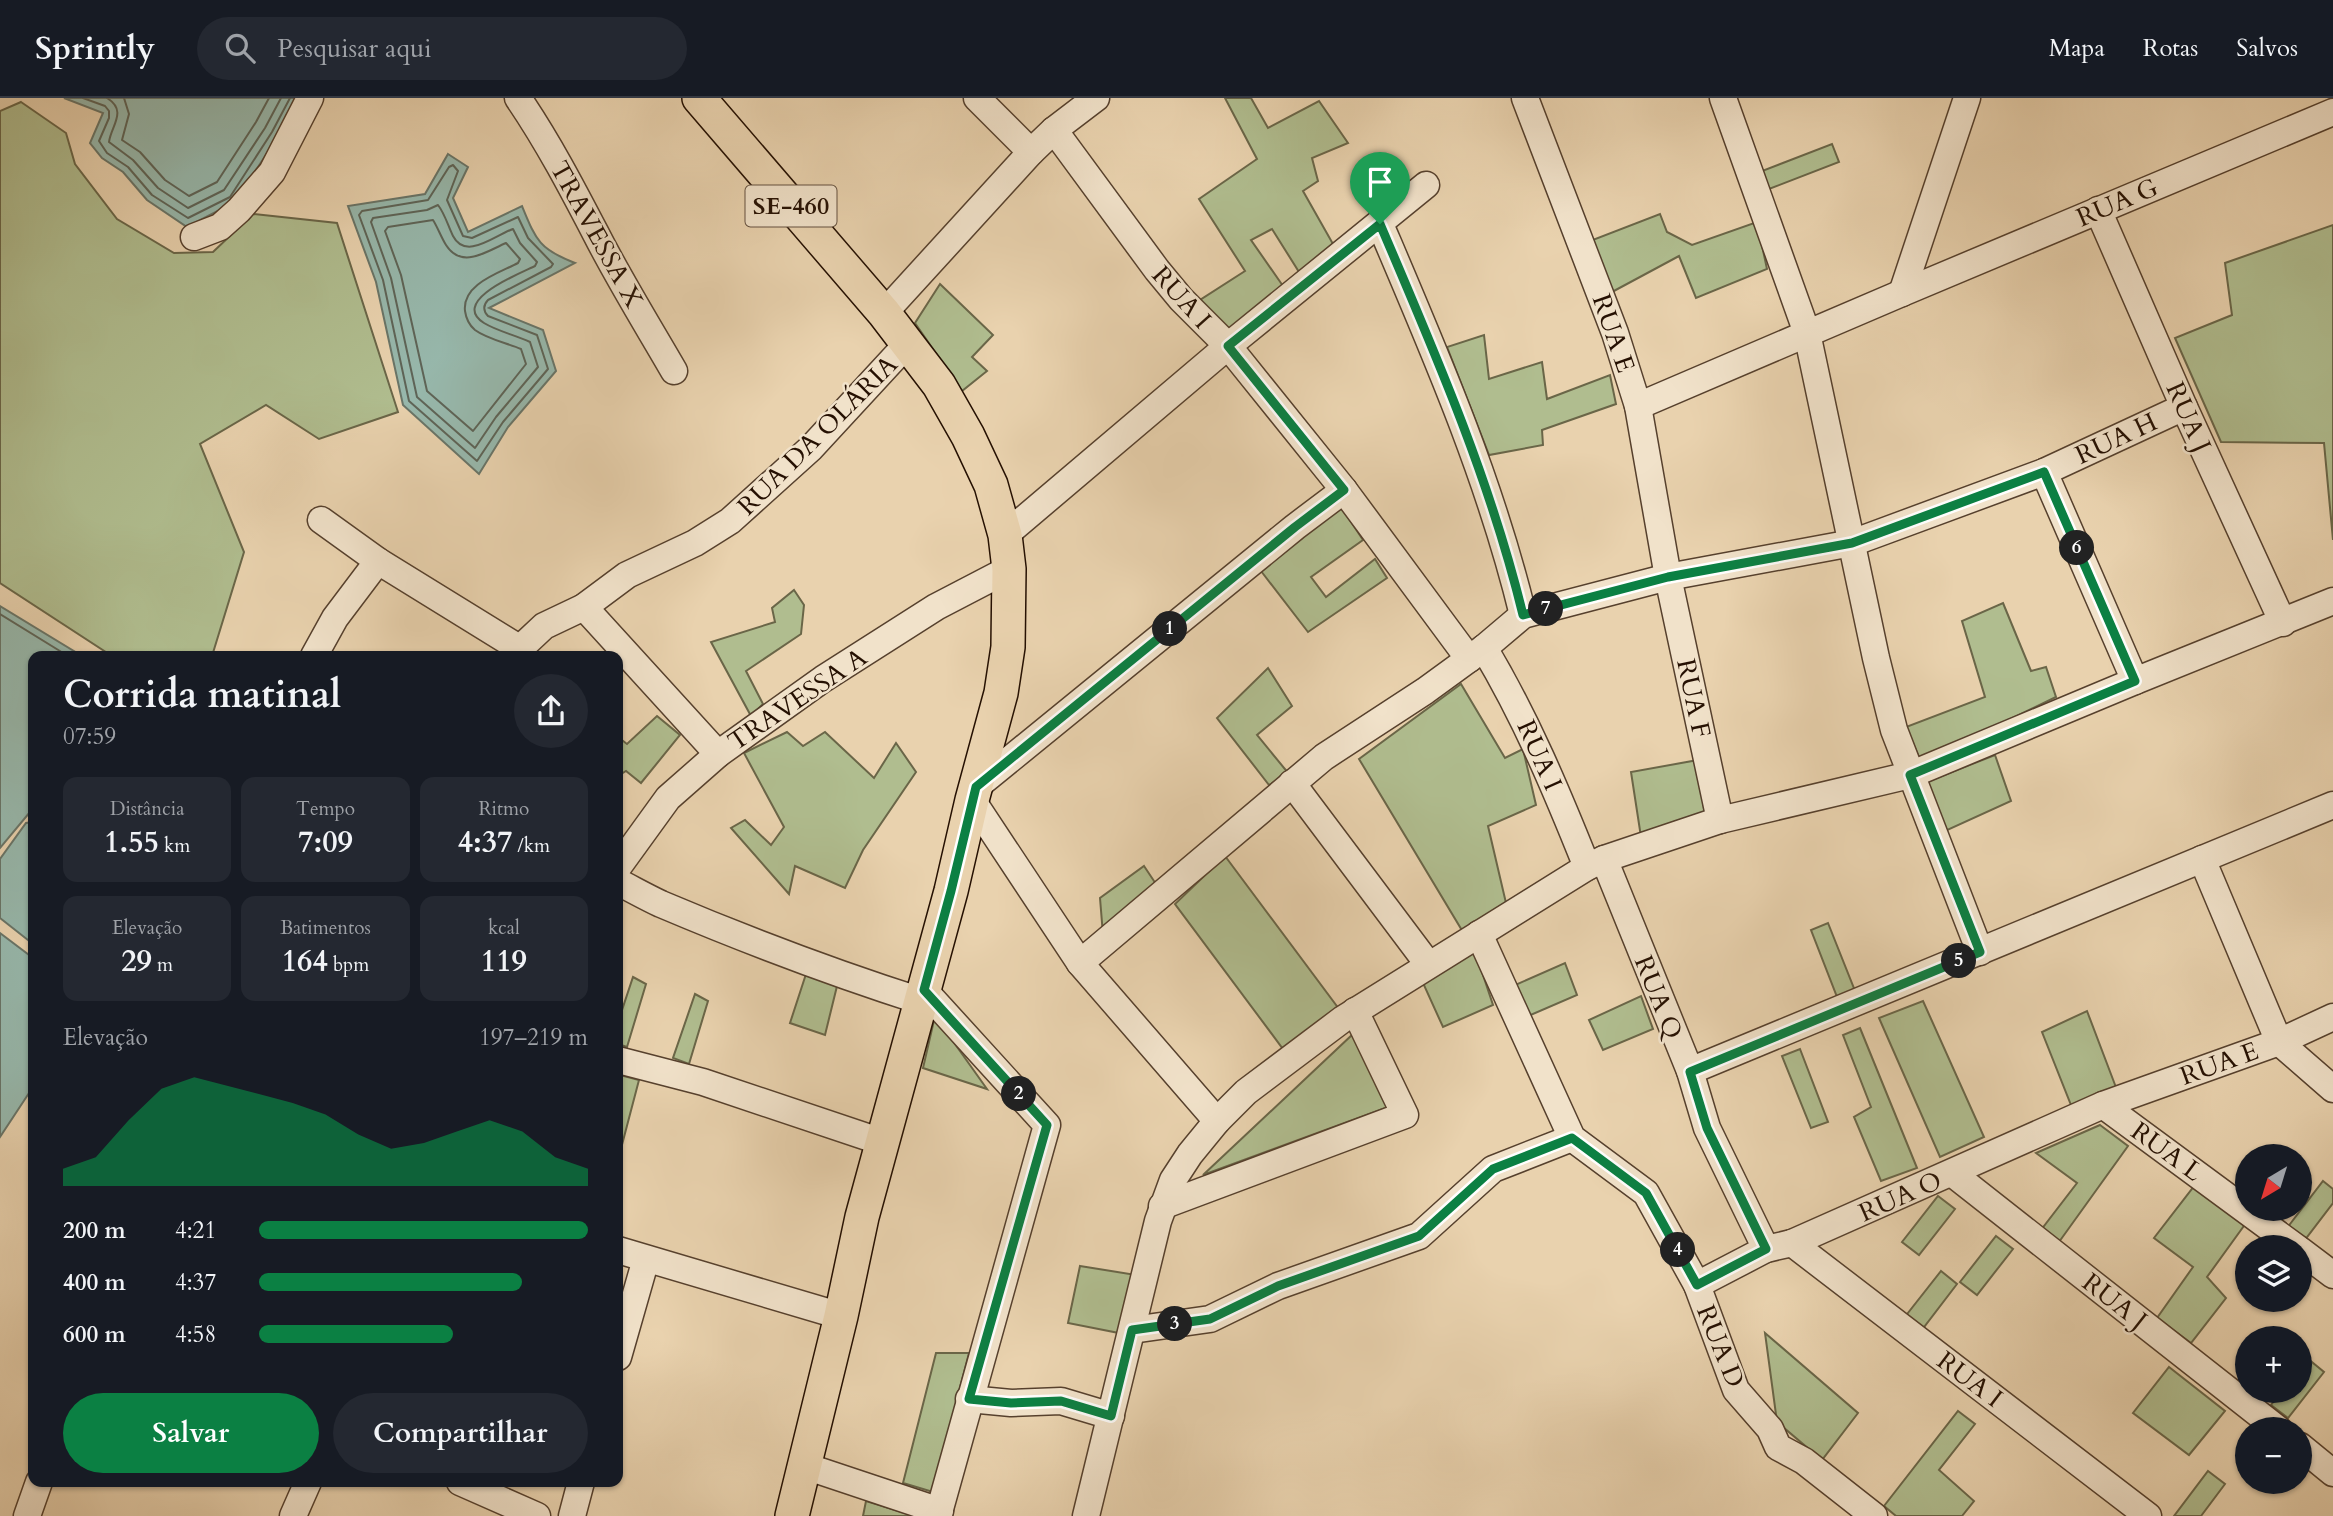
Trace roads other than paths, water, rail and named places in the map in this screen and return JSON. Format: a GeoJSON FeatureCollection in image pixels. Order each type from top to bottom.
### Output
{"type":"FeatureCollection","features":[{"type":"Feature","properties":{"kind":"main road","name":"SE-460"},"geometry":{"type":"LineString","coordinates":[[699,98],[884,313],[939,385],[968,436],[991,485],[1005,534],[1009,569],[1008,647],[1001,693],[951,891],[862,1217],[841,1316],[792,1516]]}},
{"type":"Feature","properties":{"kind":"street"},"geometry":{"type":"LineString","coordinates":[[194,237],[220,227],[239,210],[272,172],[310,98]]}},
{"type":"Feature","properties":{"kind":"street","name":"TRAVESSA X"},"geometry":{"type":"LineString","coordinates":[[519,98],[560,165],[596,235],[674,371]]}},
{"type":"Feature","properties":{"kind":"street"},"geometry":{"type":"LineString","coordinates":[[977,98],[1031,152]]}},
{"type":"Feature","properties":{"kind":"street"},"geometry":{"type":"LineString","coordinates":[[884,313],[1031,152],[1054,130],[1096,98]]}},
{"type":"Feature","properties":{"kind":"street","name":"RUA E"},"geometry":{"type":"LineString","coordinates":[[1525,98],[1607,310],[1638,406],[1668,577]]}},
{"type":"Feature","properties":{"kind":"street"},"geometry":{"type":"LineString","coordinates":[[1723,98],[1807,333],[1875,659],[1894,730],[1980,952]]}},
{"type":"Feature","properties":{"kind":"street"},"geometry":{"type":"LineString","coordinates":[[1902,293],[1968,98]]}},
{"type":"Feature","properties":{"kind":"street","name":"RUA G"},"geometry":{"type":"LineString","coordinates":[[1638,406],[2333,112]]}},
{"type":"Feature","properties":{"kind":"street","name":"RUA I"},"geometry":{"type":"LineString","coordinates":[[1054,130],[1157,270],[1181,299],[1228,346],[1477,653],[1507,685],[1596,863]]}},
{"type":"Feature","properties":{"kind":"street"},"geometry":{"type":"LineString","coordinates":[[1005,534],[1228,346],[1426,185]]}},
{"type":"Feature","properties":{"kind":"street","name":"RUA J"},"geometry":{"type":"LineString","coordinates":[[2098,210],[2283,623]]}},
{"type":"Feature","properties":{"kind":"street"},"geometry":{"type":"LineString","coordinates":[[1080,963],[1324,757],[1425,691],[1523,615],[1499,526],[1472,447],[1380,224]]}},
{"type":"Feature","properties":{"kind":"street","name":"RUA DA OLÁRIA"},"geometry":{"type":"LineString","coordinates":[[517,651],[544,626],[584,607],[627,575],[695,543],[730,521],[811,448],[908,343]]}},
{"type":"Feature","properties":{"kind":"street","name":"RUA H"},"geometry":{"type":"LineString","coordinates":[[1523,615],[1668,577],[1852,543],[2044,472],[2184,407]]}},
{"type":"Feature","properties":{"kind":"street"},"geometry":{"type":"LineString","coordinates":[[2044,472],[2135,681]]}},
{"type":"Feature","properties":{"kind":"street"},"geometry":{"type":"LineString","coordinates":[[1217,1121],[1080,963],[974,794],[1295,527],[1344,490]]}},
{"type":"Feature","properties":{"kind":"street"},"geometry":{"type":"LineString","coordinates":[[321,520],[514,651]]}},
{"type":"Feature","properties":{"kind":"street"},"geometry":{"type":"LineString","coordinates":[[317,651],[335,618],[378,561]]}},
{"type":"Feature","properties":{"kind":"street","name":"TRAVESSA A"},"geometry":{"type":"LineString","coordinates":[[623,860],[668,798],[718,754],[823,680],[925,614],[1009,569]]}},
{"type":"Feature","properties":{"kind":"street","name":"RUA F"},"geometry":{"type":"LineString","coordinates":[[1668,577],[1720,820]]}},
{"type":"Feature","properties":{"kind":"street"},"geometry":{"type":"LineString","coordinates":[[1086,1516],[1162,1206],[1179,1170],[1217,1121],[1246,1092],[1355,1011],[1596,863],[1720,820],[1910,775],[2333,601]]}},
{"type":"Feature","properties":{"kind":"street"},"geometry":{"type":"LineString","coordinates":[[584,607],[718,754]]}},
{"type":"Feature","properties":{"kind":"street"},"geometry":{"type":"LineString","coordinates":[[1292,783],[1428,964]]}},
{"type":"Feature","properties":{"kind":"street"},"geometry":{"type":"LineString","coordinates":[[1690,1072],[2333,805]]}},
{"type":"Feature","properties":{"kind":"street"},"geometry":{"type":"LineString","coordinates":[[2202,859],[2279,1042],[2333,1088]]}},
{"type":"Feature","properties":{"kind":"street","name":"RUA Q"},"geometry":{"type":"LineString","coordinates":[[1596,863],[1690,1072],[1707,1128],[1766,1249]]}},
{"type":"Feature","properties":{"kind":"street"},"geometry":{"type":"LineString","coordinates":[[623,885],[661,904],[865,983],[922,996],[1047,1125],[939,1513],[804,1466]]}},
{"type":"Feature","properties":{"kind":"street","name":"RUA D"},"geometry":{"type":"LineString","coordinates":[[1479,934],[1572,1138],[1646,1193],[1697,1285],[1737,1390],[1770,1429],[1778,1447],[1804,1461],[1864,1513]]}},
{"type":"Feature","properties":{"kind":"street"},"geometry":{"type":"LineString","coordinates":[[1162,1206],[1405,1115],[1355,1011]]}},
{"type":"Feature","properties":{"kind":"street","name":"RUA E"},"geometry":{"type":"LineString","coordinates":[[2103,1105],[2279,1042],[2333,1017]]}},
{"type":"Feature","properties":{"kind":"street"},"geometry":{"type":"LineString","coordinates":[[623,1061],[703,1082],[882,1142]]}},
{"type":"Feature","properties":{"kind":"street","name":"RUA O"},"geometry":{"type":"LineString","coordinates":[[1697,1285],[1766,1249],[1792,1242],[2103,1105]]}},
{"type":"Feature","properties":{"kind":"street","name":"RUA L"},"geometry":{"type":"LineString","coordinates":[[2103,1105],[2279,1235]]}},
{"type":"Feature","properties":{"kind":"street"},"geometry":{"type":"LineString","coordinates":[[1132,1330],[1210,1319],[1278,1286],[1419,1236],[1493,1169],[1572,1138]]}},
{"type":"Feature","properties":{"kind":"street","name":"RUA J"},"geometry":{"type":"LineString","coordinates":[[1952,1173],[2262,1417]]}},
{"type":"Feature","properties":{"kind":"street","name":"RUA I"},"geometry":{"type":"LineString","coordinates":[[1792,1242],[2148,1516]]}},
{"type":"Feature","properties":{"kind":"street"},"geometry":{"type":"LineString","coordinates":[[623,1252],[841,1316]]}},
{"type":"Feature","properties":{"kind":"street"},"geometry":{"type":"LineString","coordinates":[[623,1340],[646,1259]]}},
{"type":"Feature","properties":{"kind":"street","name":"RUA L"},"geometry":{"type":"LineString","coordinates":[[2312,1259],[2333,1275]]}},
{"type":"Feature","properties":{"kind":"street"},"geometry":{"type":"LineString","coordinates":[[969,1399],[1011,1403],[1061,1401],[1111,1416]]}},
{"type":"Feature","properties":{"kind":"street"},"geometry":{"type":"LineString","coordinates":[[2312,1456],[2333,1473]]}},
{"type":"Feature","properties":{"kind":"street"},"geometry":{"type":"LineString","coordinates":[[27,1516],[37,1487]]}},
{"type":"Feature","properties":{"kind":"street"},"geometry":{"type":"LineString","coordinates":[[293,1516],[307,1487]]}},
{"type":"Feature","properties":{"kind":"street"},"geometry":{"type":"LineString","coordinates":[[471,1487],[537,1516]]}},
{"type":"Feature","properties":{"kind":"street"},"geometry":{"type":"LineString","coordinates":[[572,1516],[580,1487]]}},
{"type":"Feature","properties":{"kind":"water"},"geometry":{"type":"Polygon","coordinates":[[[64,98],[298,98],[279,135],[235,202],[187,227],[147,200],[123,172],[102,158],[90,143],[103,113],[64,98]]]}},
{"type":"Feature","properties":{"kind":"water"},"geometry":{"type":"Polygon","coordinates":[[[448,154],[468,167],[453,198],[468,232],[522,206],[540,242],[554,253],[575,263],[489,308],[543,330],[556,371],[508,427],[479,474],[403,405],[376,282],[348,206],[425,194],[448,154]]]}},
{"type":"Feature","properties":{"kind":"water"},"geometry":{"type":"Polygon","coordinates":[[[0,606],[74,651],[28,651],[28,814],[0,848],[0,606]]]}},
{"type":"Feature","properties":{"kind":"water"},"geometry":{"type":"Polygon","coordinates":[[[26,823],[28,940],[0,918],[0,859],[26,823]]]}},
{"type":"Feature","properties":{"kind":"water"},"geometry":{"type":"Polygon","coordinates":[[[0,933],[28,954],[28,1095],[0,1137],[0,933]]]}}]}
